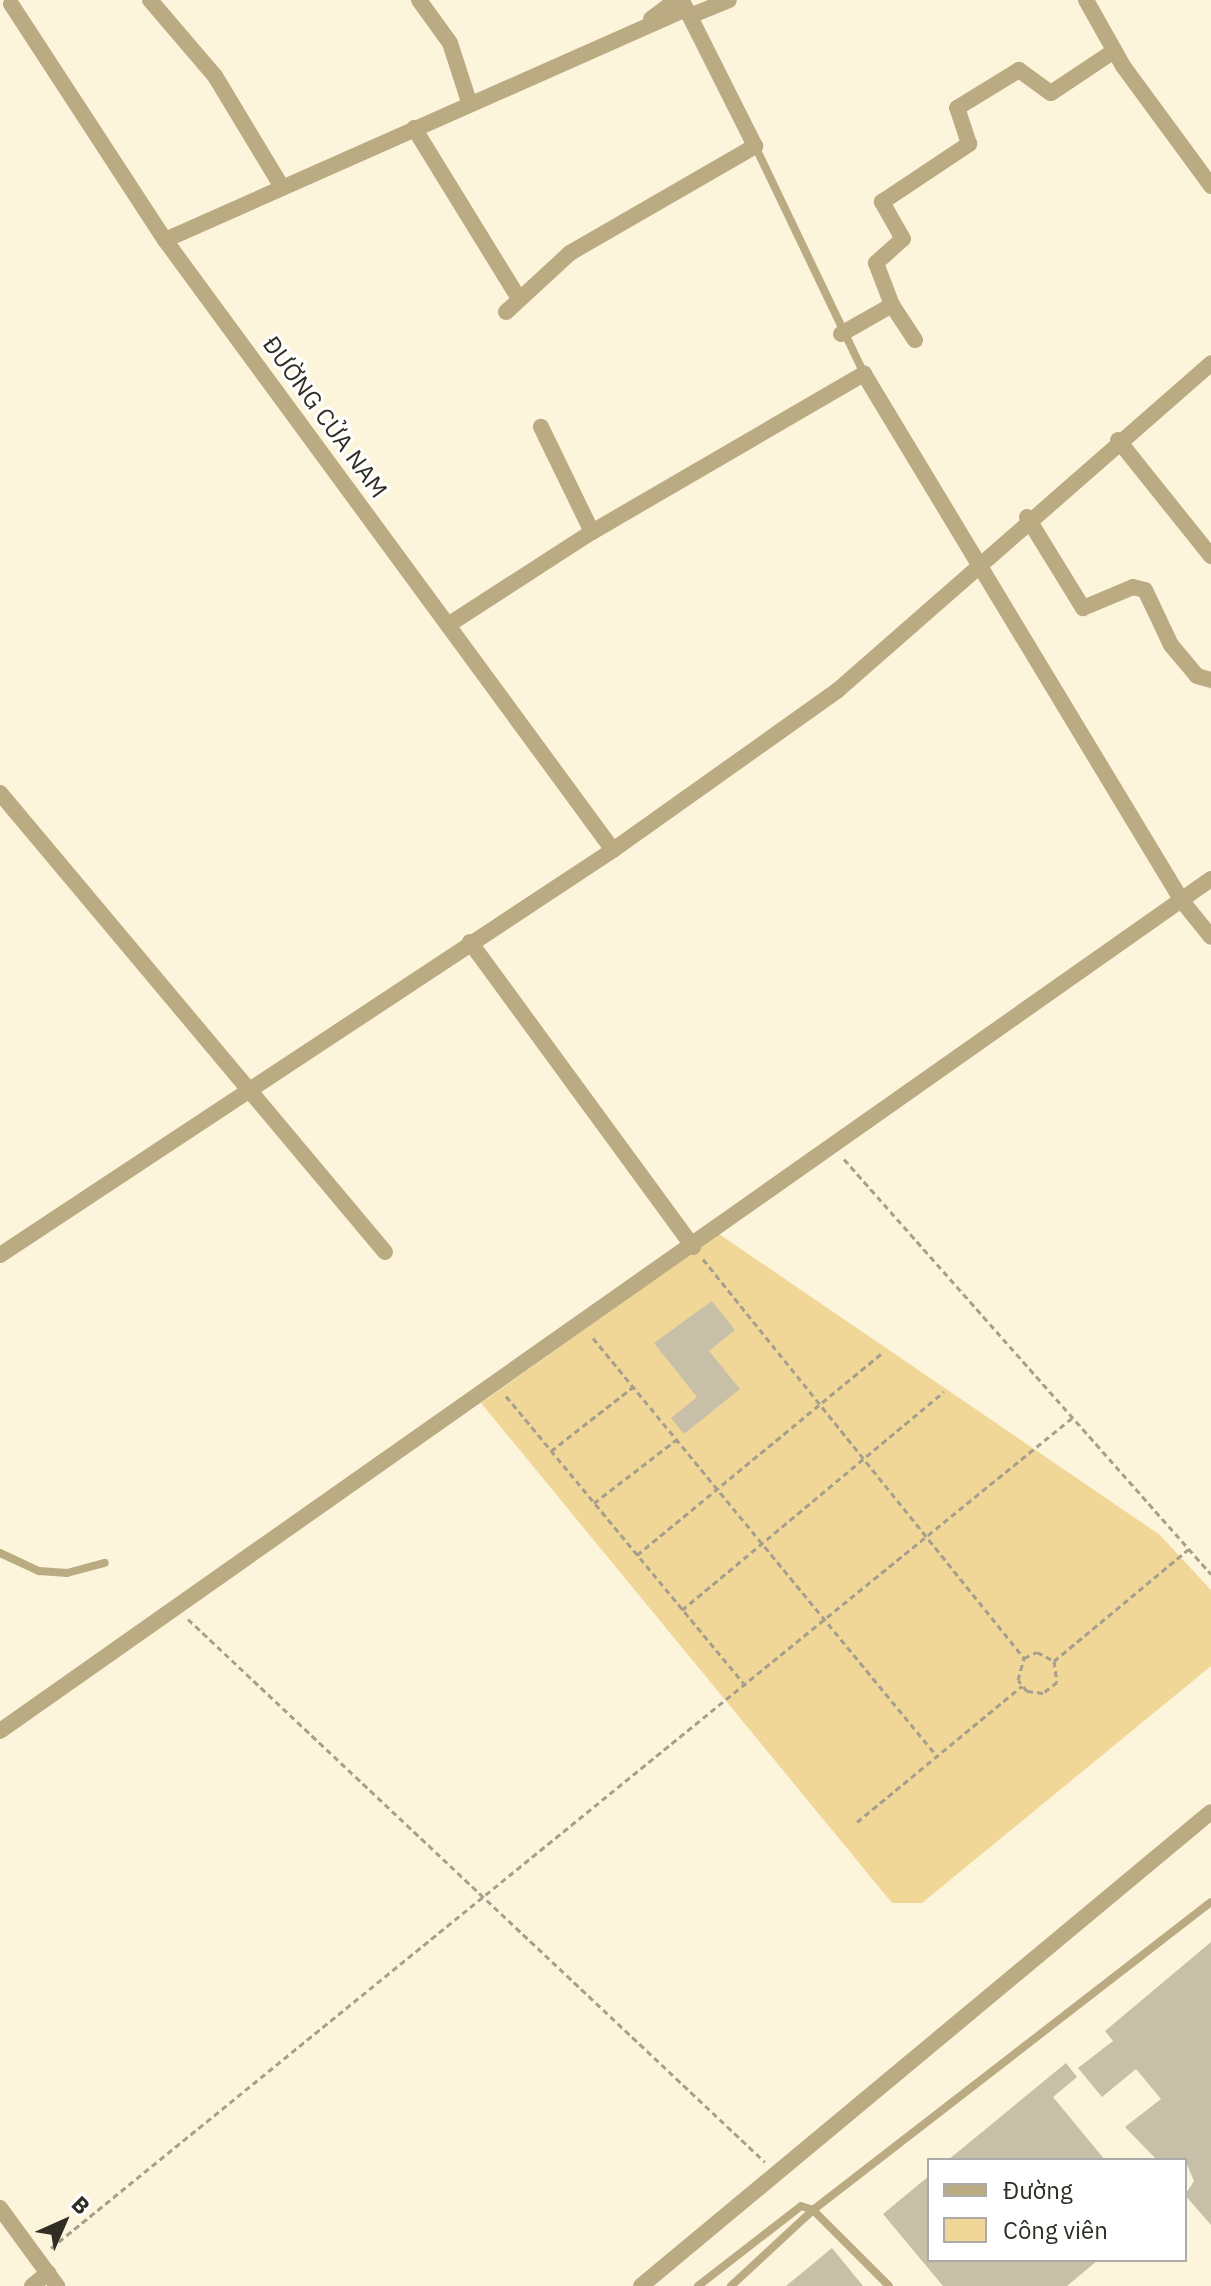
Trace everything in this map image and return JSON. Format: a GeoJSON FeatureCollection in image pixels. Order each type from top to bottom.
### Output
{"type":"FeatureCollection","features":[{"type":"Feature","properties":{"kind":"street"},"geometry":{"type":"LineString","coordinates":[[150,0],[215,76],[282,187]]}},
{"type":"Feature","properties":{"kind":"street"},"geometry":{"type":"LineString","coordinates":[[419,0],[450,43],[469,102]]}},
{"type":"Feature","properties":{"kind":"street"},"geometry":{"type":"LineString","coordinates":[[165,240],[651,19],[684,6],[729,0]]}},
{"type":"Feature","properties":{"kind":"street"},"geometry":{"type":"LineString","coordinates":[[1086,0],[1114,51],[1211,186]]}},
{"type":"Feature","properties":{"kind":"street"},"geometry":{"type":"LineString","coordinates":[[0,18],[13,2]]}},
{"type":"Feature","properties":{"kind":"street","name":"ĐƯỜNG CỬA NAM"},"geometry":{"type":"LineString","coordinates":[[13,2],[165,240],[613,850]]}},
{"type":"Feature","properties":{"kind":"street"},"geometry":{"type":"LineString","coordinates":[[506,312],[603,231],[755,146],[684,6]]}},
{"type":"Feature","properties":{"kind":"street"},"geometry":{"type":"LineString","coordinates":[[915,340],[892,305],[876,263],[903,239],[882,202],[969,144],[957,108],[1019,70],[1051,93],[1114,51]]}},
{"type":"Feature","properties":{"kind":"street"},"geometry":{"type":"LineString","coordinates":[[414,128],[519,299]]}},
{"type":"Feature","properties":{"kind":"street"},"geometry":{"type":"LineString","coordinates":[[841,334],[892,305]]}},
{"type":"Feature","properties":{"kind":"street"},"geometry":{"type":"LineString","coordinates":[[0,1255],[613,850],[838,690],[1027,517],[1211,363]]}},
{"type":"Feature","properties":{"kind":"street"},"geometry":{"type":"LineString","coordinates":[[448,625],[592,532],[864,374],[1182,901],[1211,937]]}},
{"type":"Feature","properties":{"kind":"street"},"geometry":{"type":"LineString","coordinates":[[541,427],[592,532]]}},
{"type":"Feature","properties":{"kind":"street"},"geometry":{"type":"LineString","coordinates":[[1118,440],[1211,556]]}},
{"type":"Feature","properties":{"kind":"street"},"geometry":{"type":"LineString","coordinates":[[1027,517],[1083,608],[1133,587],[1145,590],[1171,645],[1197,676],[1211,680]]}},
{"type":"Feature","properties":{"kind":"street"},"geometry":{"type":"LineString","coordinates":[[0,793],[247,1093],[385,1252]]}},
{"type":"Feature","properties":{"kind":"street"},"geometry":{"type":"LineString","coordinates":[[0,1731],[693,1247],[1211,879]]}},
{"type":"Feature","properties":{"kind":"street"},"geometry":{"type":"LineString","coordinates":[[470,942],[693,1247]]}},
{"type":"Feature","properties":{"kind":"street"},"geometry":{"type":"LineString","coordinates":[[641,2286],[1211,1812]]}},
{"type":"Feature","properties":{"kind":"street"},"geometry":{"type":"LineString","coordinates":[[0,2208],[52,2280],[32,2286]]}},
{"type":"Feature","properties":{"kind":"lane"},"geometry":{"type":"LineString","coordinates":[[755,146],[841,334],[864,374]]}},
{"type":"Feature","properties":{"kind":"lane"},"geometry":{"type":"LineString","coordinates":[[0,1553],[39,1571],[67,1573],[105,1563]]}},
{"type":"Feature","properties":{"kind":"lane"},"geometry":{"type":"LineString","coordinates":[[731,2286],[813,2210],[1211,1902]]}},
{"type":"Feature","properties":{"kind":"lane"},"geometry":{"type":"LineString","coordinates":[[698,2286],[793,2210],[813,2210],[889,2286]]}},
{"type":"Feature","properties":{"kind":"path"},"geometry":{"type":"LineString","coordinates":[[834,1147],[1211,1574]]}},
{"type":"Feature","properties":{"kind":"path"},"geometry":{"type":"LineString","coordinates":[[693,1247],[1024,1658]]}},
{"type":"Feature","properties":{"kind":"path"},"geometry":{"type":"LineString","coordinates":[[593,1338],[936,1755]]}},
{"type":"Feature","properties":{"kind":"path"},"geometry":{"type":"LineString","coordinates":[[637,1555],[882,1353]]}},
{"type":"Feature","properties":{"kind":"path"},"geometry":{"type":"LineString","coordinates":[[496,1384],[746,1686]]}},
{"type":"Feature","properties":{"kind":"path"},"geometry":{"type":"LineString","coordinates":[[551,1451],[633,1387]]}},
{"type":"Feature","properties":{"kind":"path"},"geometry":{"type":"LineString","coordinates":[[682,1610],[944,1392]]}},
{"type":"Feature","properties":{"kind":"path"},"geometry":{"type":"LineString","coordinates":[[37,2259],[484,1899],[1072,1418]]}},
{"type":"Feature","properties":{"kind":"path"},"geometry":{"type":"LineString","coordinates":[[594,1503],[676,1440]]}},
{"type":"Feature","properties":{"kind":"path"},"geometry":{"type":"LineString","coordinates":[[1054,1661],[1189,1549]]}},
{"type":"Feature","properties":{"kind":"path"},"geometry":{"type":"LineString","coordinates":[[176,1608],[777,2174]]}},
{"type":"Feature","properties":{"kind":"path"},"geometry":{"type":"LineString","coordinates":[[857,1822],[1022,1686],[1052,1688],[1059,1676],[1054,1661],[1037,1652],[1024,1658],[1017,1671],[1022,1686]]}},
{"type":"Feature","properties":{"kind":"green space"},"geometry":{"type":"Polygon","coordinates":[[[719,1234],[1160,1535],[1211,1590],[1211,1666],[922,1903],[892,1903],[481,1403],[719,1234]]]}},
{"type":"Feature","properties":{"kind":"building"},"geometry":{"type":"Polygon","coordinates":[[[712,1301],[735,1330],[709,1351],[740,1389],[684,1434],[671,1418],[697,1397],[654,1343],[712,1301]]]}},
{"type":"Feature","properties":{"kind":"building"},"geometry":{"type":"Polygon","coordinates":[[[1211,1942],[1211,2225],[1187,2197],[1194,2181],[1187,2158],[1155,2158],[1125,2127],[1161,2099],[1136,2069],[1102,2097],[1078,2068],[1113,2041],[1105,2031],[1211,1942]]]}},
{"type":"Feature","properties":{"kind":"building"},"geometry":{"type":"Polygon","coordinates":[[[1066,2063],[1077,2077],[1053,2097],[1103,2158],[950,2158],[1066,2063]]]}},
{"type":"Feature","properties":{"kind":"building"},"geometry":{"type":"Polygon","coordinates":[[[927,2178],[927,2262],[1096,2262],[1067,2286],[943,2286],[883,2214],[927,2178]]]}},
{"type":"Feature","properties":{"kind":"building"},"geometry":{"type":"Polygon","coordinates":[[[832,2248],[863,2286],[786,2286],[832,2248]]]}}]}
